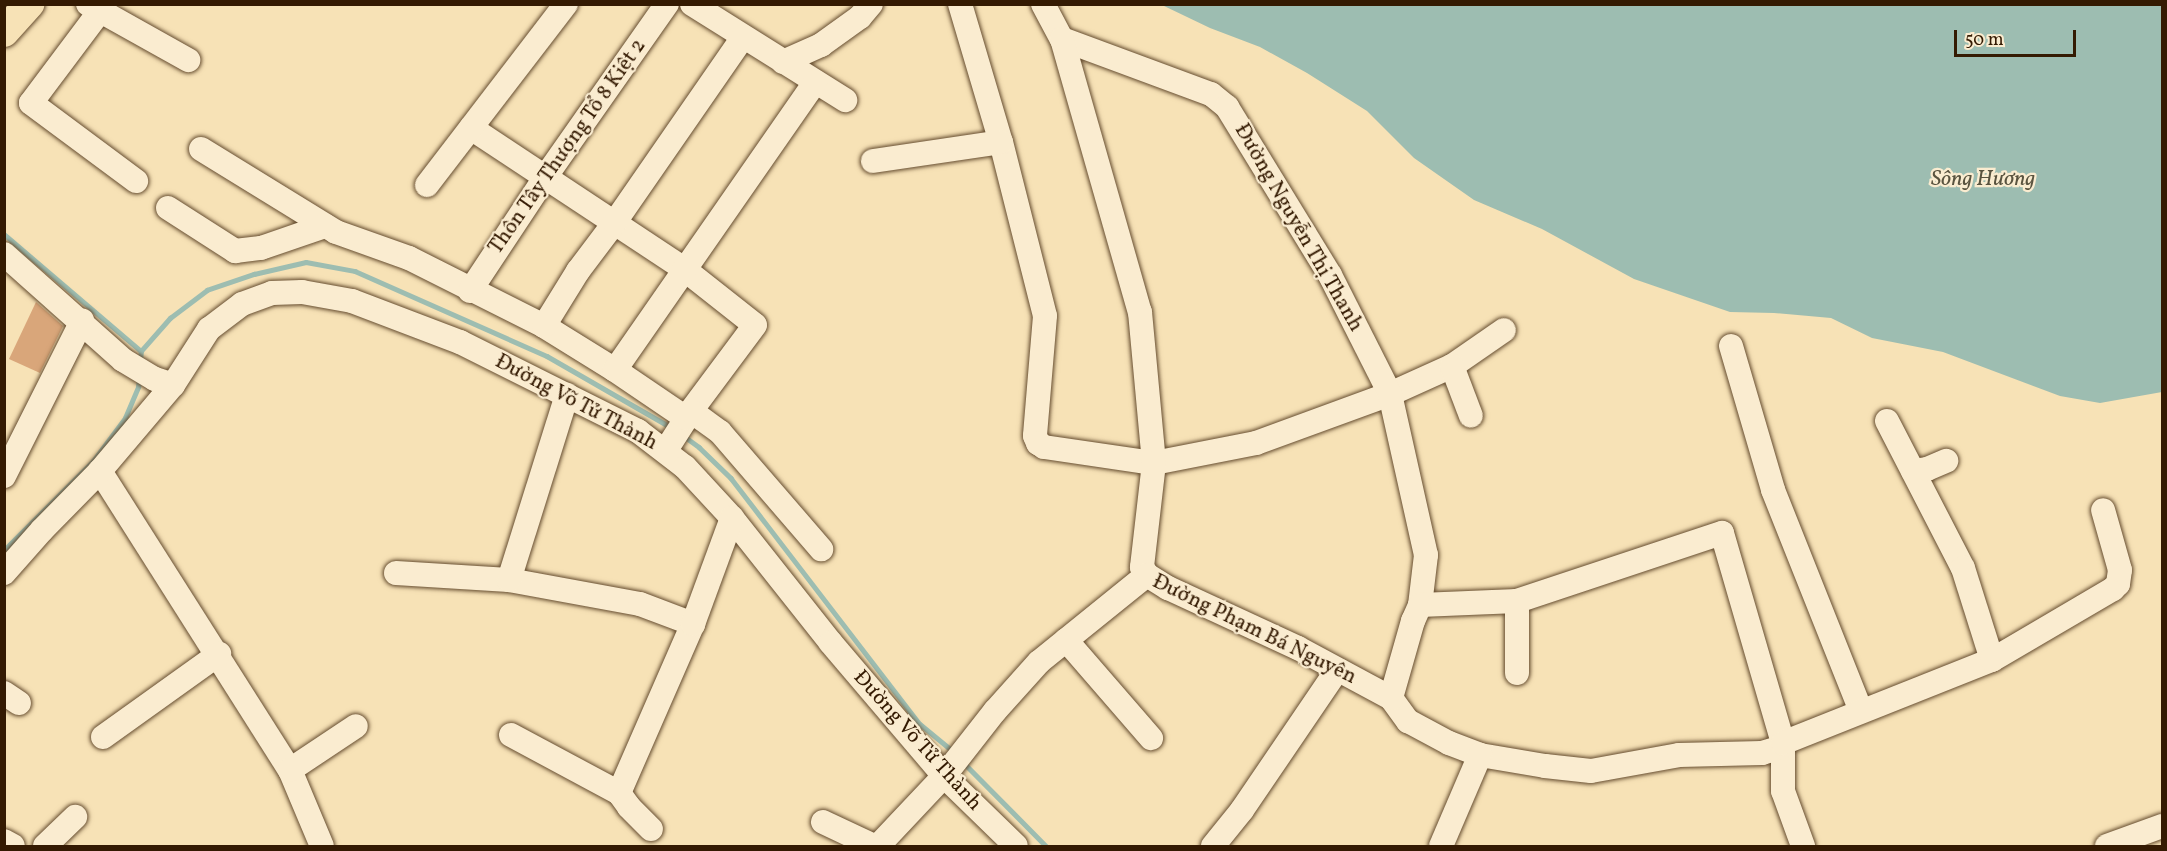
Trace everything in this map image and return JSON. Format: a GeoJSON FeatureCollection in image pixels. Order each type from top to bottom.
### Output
{"type":"FeatureCollection","features":[{"type":"Feature","properties":{"kind":"main road"},"geometry":{"type":"LineString","coordinates":[[4,32],[29,4]]}},
{"type":"Feature","properties":{"kind":"street"},"geometry":{"type":"LineString","coordinates":[[426,185],[566,4]]}},
{"type":"Feature","properties":{"kind":"street","name":"Thôn Tây Thượng Tổ 8 Kiệt 2"},"geometry":{"type":"LineString","coordinates":[[470,291],[546,176],[667,4]]}},
{"type":"Feature","properties":{"kind":"street"},"geometry":{"type":"LineString","coordinates":[[783,62],[822,45],[860,17],[871,4]]}},
{"type":"Feature","properties":{"kind":"street"},"geometry":{"type":"LineString","coordinates":[[960,4],[1001,142],[1045,316],[1035,436],[1038,443],[1044,447],[1154,463],[1256,443],[1390,394],[1452,366],[1504,330]]}},
{"type":"Feature","properties":{"kind":"street"},"geometry":{"type":"LineString","coordinates":[[1043,4],[1062,39],[1140,312],[1154,463],[1142,567],[1146,575]]}},
{"type":"Feature","properties":{"kind":"street"},"geometry":{"type":"LineString","coordinates":[[136,181],[31,104],[94,8],[188,60]]}},
{"type":"Feature","properties":{"kind":"street"},"geometry":{"type":"LineString","coordinates":[[705,8],[743,37],[845,100]]}},
{"type":"Feature","properties":{"kind":"street"},"geometry":{"type":"LineString","coordinates":[[544,326],[578,271],[615,222],[743,37]]}},
{"type":"Feature","properties":{"kind":"street","name":"Đường Nguyễn Thị Thanh"},"geometry":{"type":"LineString","coordinates":[[1062,39],[1221,99],[1330,275],[1390,394],[1426,555],[1420,605]]}},
{"type":"Feature","properties":{"kind":"street"},"geometry":{"type":"LineString","coordinates":[[615,370],[815,82]]}},
{"type":"Feature","properties":{"kind":"street"},"geometry":{"type":"LineString","coordinates":[[471,128],[684,269],[754,326],[680,428]]}},
{"type":"Feature","properties":{"kind":"street"},"geometry":{"type":"LineString","coordinates":[[873,161],[1001,142]]}},
{"type":"Feature","properties":{"kind":"street"},"geometry":{"type":"LineString","coordinates":[[201,148],[325,226],[409,258],[470,291],[544,326],[615,370],[680,428],[720,432],[820,549]]}},
{"type":"Feature","properties":{"kind":"street"},"geometry":{"type":"LineString","coordinates":[[168,208],[235,251],[261,248],[325,226]]}},
{"type":"Feature","properties":{"kind":"street"},"geometry":{"type":"LineString","coordinates":[[4,254],[82,321],[123,360],[164,382]]}},
{"type":"Feature","properties":{"kind":"street","name":"Đường Võ Tử Thành"},"geometry":{"type":"LineString","coordinates":[[4,573],[100,471],[164,382],[209,329],[242,304],[272,293],[302,292],[352,301],[460,342],[638,431],[680,428],[732,518],[831,643],[954,763],[1010,845]]}},
{"type":"Feature","properties":{"kind":"street"},"geometry":{"type":"LineString","coordinates":[[4,476],[82,321]]}},
{"type":"Feature","properties":{"kind":"street"},"geometry":{"type":"LineString","coordinates":[[1731,346],[1773,490],[1861,711]]}},
{"type":"Feature","properties":{"kind":"street"},"geometry":{"type":"LineString","coordinates":[[1452,366],[1471,416]]}},
{"type":"Feature","properties":{"kind":"street"},"geometry":{"type":"LineString","coordinates":[[509,580],[567,395]]}},
{"type":"Feature","properties":{"kind":"street"},"geometry":{"type":"LineString","coordinates":[[1887,420],[1963,568],[1992,660]]}},
{"type":"Feature","properties":{"kind":"street"},"geometry":{"type":"LineString","coordinates":[[1913,471],[1927,469],[1946,461]]}},
{"type":"Feature","properties":{"kind":"street"},"geometry":{"type":"LineString","coordinates":[[100,471],[219,654],[290,770],[322,846]]}},
{"type":"Feature","properties":{"kind":"street"},"geometry":{"type":"LineString","coordinates":[[1803,846],[1783,791],[1783,745],[1722,533],[1517,601],[1420,605],[1391,698],[1408,721],[1480,755],[1591,771],[1679,755],[1762,753],[1783,745],[1861,711],[1992,660],[2118,584],[2120,570],[2103,510]]}},
{"type":"Feature","properties":{"kind":"street"},"geometry":{"type":"LineString","coordinates":[[619,793],[693,624],[732,518]]}},
{"type":"Feature","properties":{"kind":"street"},"geometry":{"type":"LineString","coordinates":[[396,573],[509,580],[640,604],[693,624]]}},
{"type":"Feature","properties":{"kind":"street","name":"Đường Phạm Bá Nguyên"},"geometry":{"type":"LineString","coordinates":[[878,846],[954,763],[1039,662],[1146,575],[1168,588],[1298,648],[1391,698]]}},
{"type":"Feature","properties":{"kind":"street"},"geometry":{"type":"LineString","coordinates":[[1517,601],[1517,673]]}},
{"type":"Feature","properties":{"kind":"street"},"geometry":{"type":"LineString","coordinates":[[1066,640],[1151,738]]}},
{"type":"Feature","properties":{"kind":"street"},"geometry":{"type":"LineString","coordinates":[[103,737],[219,654]]}},
{"type":"Feature","properties":{"kind":"street"},"geometry":{"type":"LineString","coordinates":[[1213,846],[1242,810],[1337,670]]}},
{"type":"Feature","properties":{"kind":"street"},"geometry":{"type":"LineString","coordinates":[[290,770],[356,726]]}},
{"type":"Feature","properties":{"kind":"street"},"geometry":{"type":"LineString","coordinates":[[511,735],[619,793],[629,807],[651,829]]}},
{"type":"Feature","properties":{"kind":"street"},"geometry":{"type":"LineString","coordinates":[[1441,846],[1480,755]]}},
{"type":"Feature","properties":{"kind":"street"},"geometry":{"type":"LineString","coordinates":[[45,846],[75,817]]}},
{"type":"Feature","properties":{"kind":"street"},"geometry":{"type":"LineString","coordinates":[[823,822],[874,846]]}},
{"type":"Feature","properties":{"kind":"street"},"geometry":{"type":"LineString","coordinates":[[2107,846],[2163,826]]}},
{"type":"Feature","properties":{"kind":"street"},"geometry":{"type":"LineString","coordinates":[[4,841],[13,846]]}},
{"type":"Feature","properties":{"kind":"water","name":"Sông Hương"},"geometry":{"type":"Polygon","coordinates":[[[1162,5],[2162,5],[2162,392],[2100,403],[2060,396],[1943,352],[1872,338],[1831,318],[1730,312],[1634,279],[1542,229],[1474,200],[1414,158],[1367,111],[1307,73],[1260,47],[1210,28],[1162,5]]]}},
{"type":"Feature","properties":{"kind":"building"},"geometry":{"type":"Polygon","coordinates":[[[36,302],[63,326],[40,373],[9,359],[36,302]]]}},
{"type":"Feature","properties":{"kind":"waterway"},"geometry":{"type":"LineString","coordinates":[[4,234],[141,351]]}},
{"type":"Feature","properties":{"kind":"waterway"},"geometry":{"type":"LineString","coordinates":[[140,360],[141,351],[170,318],[207,290],[254,274],[306,262],[355,271],[547,356],[672,428]]}},
{"type":"Feature","properties":{"kind":"waterway"},"geometry":{"type":"LineString","coordinates":[[4,550],[93,461],[125,418],[138,387],[139,378]]}},
{"type":"Feature","properties":{"kind":"waterway"},"geometry":{"type":"LineString","coordinates":[[684,436],[731,478],[920,724],[954,752]]}},
{"type":"Feature","properties":{"kind":"waterway"},"geometry":{"type":"LineString","coordinates":[[964,763],[1046,846]]}}]}
